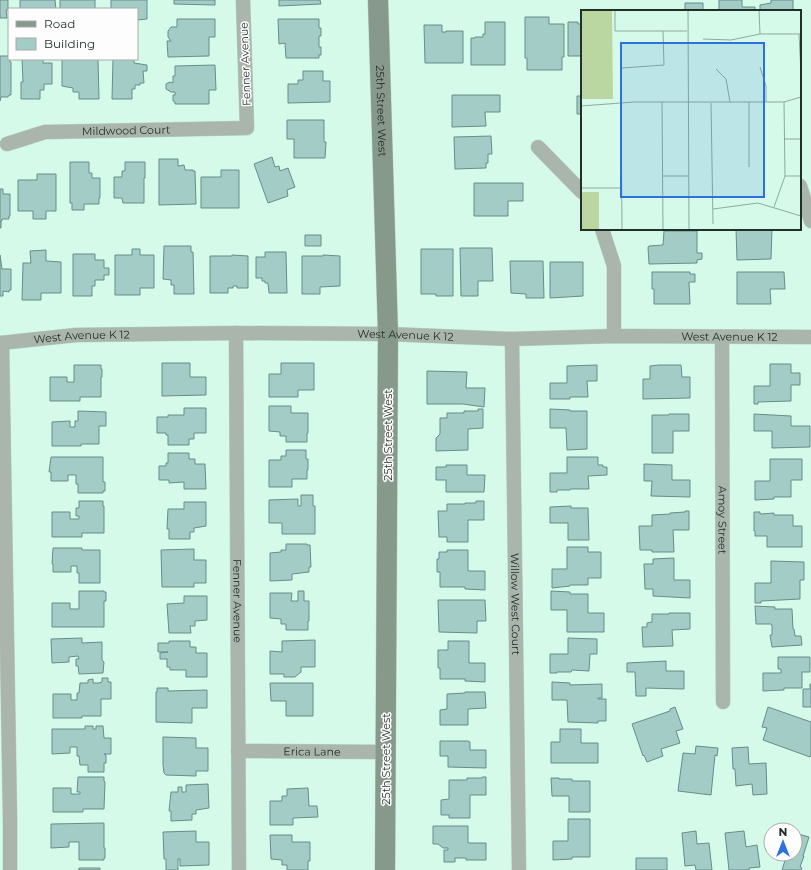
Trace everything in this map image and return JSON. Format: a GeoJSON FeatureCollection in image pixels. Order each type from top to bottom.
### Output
{"type":"FeatureCollection","features":[{"type":"Feature","properties":{"kind":"street","name":"Fenner Avenue"},"geometry":{"type":"LineString","coordinates":[[243,0],[247,128]]}},
{"type":"Feature","properties":{"kind":"street","name":"25th Street West"},"geometry":{"type":"LineString","coordinates":[[378,0],[388,334],[385,870]]}},
{"type":"Feature","properties":{"kind":"street","name":"Mildwood Court"},"geometry":{"type":"LineString","coordinates":[[7,144],[44,132],[247,128]]}},
{"type":"Feature","properties":{"kind":"street"},"geometry":{"type":"LineString","coordinates":[[538,147],[581,191]]}},
{"type":"Feature","properties":{"kind":"street"},"geometry":{"type":"LineString","coordinates":[[801,189],[811,221]]}},
{"type":"Feature","properties":{"kind":"street"},"geometry":{"type":"LineString","coordinates":[[602,230],[614,266],[614,336]]}},
{"type":"Feature","properties":{"kind":"street","name":"Fenner Avenue"},"geometry":{"type":"LineString","coordinates":[[236,333],[239,870]]}},
{"type":"Feature","properties":{"kind":"street","name":"West Avenue K 12"},"geometry":{"type":"LineString","coordinates":[[1,343],[76,335],[236,333],[388,334],[512,339],[614,336],[811,336]]}},
{"type":"Feature","properties":{"kind":"street","name":"Amoy Street"},"geometry":{"type":"LineString","coordinates":[[722,337],[723,702]]}},
{"type":"Feature","properties":{"kind":"street","name":"Willow West Court"},"geometry":{"type":"LineString","coordinates":[[512,339],[519,870]]}},
{"type":"Feature","properties":{"kind":"street"},"geometry":{"type":"LineString","coordinates":[[1,343],[5,818],[10,870]]}},
{"type":"Feature","properties":{"kind":"street","name":"Erica Lane"},"geometry":{"type":"LineString","coordinates":[[238,751],[386,752]]}},
{"type":"Feature","properties":{"kind":"building"},"geometry":{"type":"Polygon","coordinates":[[[0,0],[8,0],[8,10],[6,10],[7,18],[0,18],[0,0]]]}},
{"type":"Feature","properties":{"kind":"building"},"geometry":{"type":"Polygon","coordinates":[[[20,0],[55,0],[56,8],[20,8],[20,0]]]}},
{"type":"Feature","properties":{"kind":"building"},"geometry":{"type":"Polygon","coordinates":[[[60,0],[95,0],[95,8],[60,8],[60,0]]]}},
{"type":"Feature","properties":{"kind":"building"},"geometry":{"type":"Polygon","coordinates":[[[111,0],[147,0],[147,19],[138,20],[138,8],[111,8],[111,0]]]}},
{"type":"Feature","properties":{"kind":"building"},"geometry":{"type":"Polygon","coordinates":[[[174,0],[215,0],[215,5],[174,4],[174,0]]]}},
{"type":"Feature","properties":{"kind":"building"},"geometry":{"type":"Polygon","coordinates":[[[279,0],[320,0],[321,4],[279,6],[279,0]]]}},
{"type":"Feature","properties":{"kind":"building"},"geometry":{"type":"Polygon","coordinates":[[[719,0],[742,0],[742,7],[755,7],[755,10],[719,10],[719,0]]]}},
{"type":"Feature","properties":{"kind":"building"},"geometry":{"type":"Polygon","coordinates":[[[771,0],[793,0],[793,10],[760,10],[760,5],[771,3],[771,0]]]}},
{"type":"Feature","properties":{"kind":"building"},"geometry":{"type":"Polygon","coordinates":[[[685,3],[703,3],[703,10],[685,10],[685,3]]]}},
{"type":"Feature","properties":{"kind":"building"},"geometry":{"type":"Polygon","coordinates":[[[525,17],[549,17],[549,24],[564,24],[564,57],[562,57],[562,70],[527,70],[527,58],[525,58],[525,17]]]}},
{"type":"Feature","properties":{"kind":"building"},"geometry":{"type":"Polygon","coordinates":[[[177,19],[215,19],[215,37],[209,37],[209,56],[168,57],[167,41],[171,41],[168,37],[168,31],[171,27],[177,27],[177,19]]]}},
{"type":"Feature","properties":{"kind":"building"},"geometry":{"type":"Polygon","coordinates":[[[278,19],[319,19],[321,36],[319,36],[319,47],[321,47],[321,55],[319,55],[319,58],[286,58],[285,43],[279,44],[278,19]]]}},
{"type":"Feature","properties":{"kind":"building"},"geometry":{"type":"Polygon","coordinates":[[[485,22],[505,22],[505,65],[471,65],[471,38],[483,37],[483,34],[485,34],[485,22]]]}},
{"type":"Feature","properties":{"kind":"building"},"geometry":{"type":"Polygon","coordinates":[[[568,22],[578,22],[578,24],[581,24],[581,56],[568,56],[568,22]]]}},
{"type":"Feature","properties":{"kind":"building"},"geometry":{"type":"Polygon","coordinates":[[[424,25],[442,25],[442,32],[463,31],[463,63],[425,63],[424,25]]]}},
{"type":"Feature","properties":{"kind":"building"},"geometry":{"type":"Polygon","coordinates":[[[0,56],[8,56],[8,60],[11,62],[11,95],[8,97],[1,97],[0,101],[0,56]]]}},
{"type":"Feature","properties":{"kind":"building"},"geometry":{"type":"Polygon","coordinates":[[[22,60],[43,60],[43,63],[52,63],[52,84],[44,84],[44,90],[40,90],[40,99],[21,99],[21,82],[23,82],[22,60]]]}},
{"type":"Feature","properties":{"kind":"building"},"geometry":{"type":"Polygon","coordinates":[[[62,60],[98,60],[99,99],[79,99],[79,92],[73,92],[73,88],[62,86],[62,60]]]}},
{"type":"Feature","properties":{"kind":"building"},"geometry":{"type":"Polygon","coordinates":[[[113,60],[134,60],[134,63],[147,65],[147,71],[143,71],[144,83],[135,85],[135,89],[132,89],[132,99],[112,99],[113,60]]]}},
{"type":"Feature","properties":{"kind":"building"},"geometry":{"type":"Polygon","coordinates":[[[215,65],[216,90],[209,90],[209,104],[175,104],[173,101],[173,95],[175,95],[175,92],[171,92],[166,89],[166,84],[170,82],[173,83],[175,66],[215,65]]]}},
{"type":"Feature","properties":{"kind":"building"},"geometry":{"type":"Polygon","coordinates":[[[303,71],[323,71],[323,81],[330,81],[330,102],[288,103],[288,84],[298,84],[298,80],[303,80],[303,71]]]}},
{"type":"Feature","properties":{"kind":"building"},"geometry":{"type":"Polygon","coordinates":[[[452,95],[500,95],[500,112],[485,112],[486,126],[452,127],[452,95]]]}},
{"type":"Feature","properties":{"kind":"building"},"geometry":{"type":"Polygon","coordinates":[[[577,96],[581,96],[581,114],[577,114],[577,96]]]}},
{"type":"Feature","properties":{"kind":"building"},"geometry":{"type":"Polygon","coordinates":[[[287,120],[324,120],[324,142],[326,142],[325,158],[294,158],[294,139],[287,139],[287,120]]]}},
{"type":"Feature","properties":{"kind":"building"},"geometry":{"type":"Polygon","coordinates":[[[491,136],[492,154],[488,154],[488,163],[486,163],[486,168],[455,169],[454,137],[491,136]]]}},
{"type":"Feature","properties":{"kind":"building"},"geometry":{"type":"Polygon","coordinates":[[[272,157],[275,167],[279,166],[280,171],[288,168],[295,187],[287,190],[288,196],[268,203],[254,164],[272,157]]]}},
{"type":"Feature","properties":{"kind":"building"},"geometry":{"type":"Polygon","coordinates":[[[159,159],[178,159],[178,166],[184,165],[185,170],[195,171],[196,204],[159,205],[159,159]]]}},
{"type":"Feature","properties":{"kind":"building"},"geometry":{"type":"Polygon","coordinates":[[[70,162],[89,162],[89,173],[92,173],[92,178],[100,178],[99,204],[84,204],[84,210],[72,210],[72,203],[70,203],[70,162]]]}},
{"type":"Feature","properties":{"kind":"building"},"geometry":{"type":"Polygon","coordinates":[[[125,162],[145,162],[144,203],[123,203],[122,198],[114,198],[114,177],[122,177],[122,171],[125,171],[125,162]]]}},
{"type":"Feature","properties":{"kind":"building"},"geometry":{"type":"Polygon","coordinates":[[[221,170],[239,170],[239,208],[201,208],[201,177],[221,177],[221,170]]]}},
{"type":"Feature","properties":{"kind":"building"},"geometry":{"type":"Polygon","coordinates":[[[37,174],[56,174],[56,211],[46,211],[46,219],[33,219],[33,211],[18,211],[18,180],[37,180],[37,174]]]}},
{"type":"Feature","properties":{"kind":"building"},"geometry":{"type":"Polygon","coordinates":[[[474,183],[523,183],[523,201],[508,201],[508,216],[474,216],[474,183]]]}},
{"type":"Feature","properties":{"kind":"building"},"geometry":{"type":"Polygon","coordinates":[[[0,189],[3,189],[3,194],[10,194],[10,216],[9,219],[2,219],[1,228],[0,228],[0,189]]]}},
{"type":"Feature","properties":{"kind":"building"},"geometry":{"type":"Polygon","coordinates":[[[736,230],[772,230],[771,259],[737,260],[736,230]]]}},
{"type":"Feature","properties":{"kind":"building"},"geometry":{"type":"Polygon","coordinates":[[[664,231],[697,231],[697,253],[702,253],[702,259],[697,260],[697,263],[649,264],[648,247],[663,245],[664,231]]]}},
{"type":"Feature","properties":{"kind":"building"},"geometry":{"type":"Polygon","coordinates":[[[305,235],[321,235],[321,246],[305,246],[305,235]]]}},
{"type":"Feature","properties":{"kind":"building"},"geometry":{"type":"Polygon","coordinates":[[[164,246],[191,246],[191,252],[193,252],[194,294],[174,294],[174,285],[171,285],[171,280],[163,279],[164,246]]]}},
{"type":"Feature","properties":{"kind":"building"},"geometry":{"type":"Polygon","coordinates":[[[460,248],[492,248],[493,281],[478,281],[478,296],[461,296],[460,248]]]}},
{"type":"Feature","properties":{"kind":"building"},"geometry":{"type":"Polygon","coordinates":[[[132,249],[140,249],[140,255],[154,255],[154,288],[140,288],[140,295],[115,295],[115,255],[132,255],[132,249]]]}},
{"type":"Feature","properties":{"kind":"building"},"geometry":{"type":"Polygon","coordinates":[[[421,249],[453,249],[453,296],[421,294],[421,249]]]}},
{"type":"Feature","properties":{"kind":"building"},"geometry":{"type":"Polygon","coordinates":[[[46,250],[46,261],[61,262],[61,293],[41,293],[41,300],[22,300],[23,263],[31,263],[30,251],[46,250]]]}},
{"type":"Feature","properties":{"kind":"building"},"geometry":{"type":"Polygon","coordinates":[[[265,252],[286,252],[287,293],[269,293],[268,283],[262,281],[262,278],[256,278],[256,257],[265,257],[265,252]]]}},
{"type":"Feature","properties":{"kind":"building"},"geometry":{"type":"Polygon","coordinates":[[[73,254],[95,254],[95,260],[104,260],[104,268],[109,268],[109,275],[104,275],[104,280],[95,280],[95,286],[92,286],[92,296],[73,296],[73,254]]]}},
{"type":"Feature","properties":{"kind":"building"},"geometry":{"type":"Polygon","coordinates":[[[0,255],[2,269],[11,269],[11,290],[9,290],[9,292],[3,291],[3,296],[0,296],[0,255]]]}},
{"type":"Feature","properties":{"kind":"building"},"geometry":{"type":"Polygon","coordinates":[[[210,256],[248,256],[248,288],[237,288],[237,286],[233,286],[233,288],[228,288],[228,293],[210,293],[210,256]]]}},
{"type":"Feature","properties":{"kind":"building"},"geometry":{"type":"Polygon","coordinates":[[[302,256],[340,256],[340,286],[320,287],[320,294],[302,294],[302,256]]]}},
{"type":"Feature","properties":{"kind":"building"},"geometry":{"type":"Polygon","coordinates":[[[510,261],[543,261],[544,298],[526,298],[526,294],[511,293],[510,261]]]}},
{"type":"Feature","properties":{"kind":"building"},"geometry":{"type":"Polygon","coordinates":[[[550,262],[583,262],[583,296],[550,298],[550,262]]]}},
{"type":"Feature","properties":{"kind":"building"},"geometry":{"type":"Polygon","coordinates":[[[652,272],[690,272],[690,274],[695,274],[695,282],[689,282],[690,304],[654,304],[652,272]]]}},
{"type":"Feature","properties":{"kind":"building"},"geometry":{"type":"Polygon","coordinates":[[[737,272],[784,272],[785,289],[770,289],[771,304],[737,304],[737,272]]]}},
{"type":"Feature","properties":{"kind":"building"},"geometry":{"type":"Polygon","coordinates":[[[162,363],[190,363],[190,377],[206,377],[206,395],[162,396],[162,363]]]}},
{"type":"Feature","properties":{"kind":"building"},"geometry":{"type":"Polygon","coordinates":[[[281,363],[314,363],[314,390],[298,390],[298,397],[269,397],[269,374],[281,374],[281,363]]]}},
{"type":"Feature","properties":{"kind":"building"},"geometry":{"type":"Polygon","coordinates":[[[770,364],[791,364],[791,373],[800,373],[800,385],[791,385],[791,401],[758,402],[758,404],[754,404],[754,386],[770,386],[770,364]]]}},
{"type":"Feature","properties":{"kind":"building"},"geometry":{"type":"Polygon","coordinates":[[[74,365],[101,365],[101,397],[80,397],[80,401],[50,401],[50,377],[67,377],[67,382],[74,382],[74,365]]]}},
{"type":"Feature","properties":{"kind":"building"},"geometry":{"type":"Polygon","coordinates":[[[597,365],[597,381],[587,381],[588,397],[550,399],[550,383],[567,383],[567,366],[597,365]]]}},
{"type":"Feature","properties":{"kind":"building"},"geometry":{"type":"Polygon","coordinates":[[[681,365],[682,377],[690,377],[690,398],[643,399],[643,379],[650,379],[650,366],[681,365]]]}},
{"type":"Feature","properties":{"kind":"building"},"geometry":{"type":"Polygon","coordinates":[[[427,371],[467,372],[466,388],[485,388],[484,407],[463,404],[427,404],[427,371]]]}},
{"type":"Feature","properties":{"kind":"building"},"geometry":{"type":"Polygon","coordinates":[[[269,406],[291,406],[291,413],[308,413],[307,442],[286,442],[286,436],[280,436],[280,432],[269,431],[269,406]]]}},
{"type":"Feature","properties":{"kind":"building"},"geometry":{"type":"Polygon","coordinates":[[[184,408],[206,408],[206,433],[194,433],[194,439],[189,439],[189,445],[168,445],[168,435],[166,435],[166,433],[157,433],[157,417],[184,415],[184,408]]]}},
{"type":"Feature","properties":{"kind":"building"},"geometry":{"type":"Polygon","coordinates":[[[478,409],[483,409],[483,428],[468,429],[468,450],[436,451],[436,438],[440,434],[440,418],[447,418],[447,413],[464,413],[464,411],[478,411],[478,409]]]}},
{"type":"Feature","properties":{"kind":"building"},"geometry":{"type":"Polygon","coordinates":[[[550,409],[587,411],[587,449],[567,450],[566,428],[550,428],[550,409]]]}},
{"type":"Feature","properties":{"kind":"building"},"geometry":{"type":"Polygon","coordinates":[[[78,411],[106,412],[106,426],[99,426],[99,444],[81,444],[81,446],[52,446],[52,422],[70,421],[70,427],[75,427],[75,421],[78,421],[78,411]]]}},
{"type":"Feature","properties":{"kind":"building"},"geometry":{"type":"Polygon","coordinates":[[[689,414],[689,431],[673,431],[673,453],[652,453],[652,415],[689,414]]]}},
{"type":"Feature","properties":{"kind":"building"},"geometry":{"type":"Polygon","coordinates":[[[754,414],[791,416],[791,426],[810,426],[810,447],[772,448],[772,431],[754,431],[754,414]]]}},
{"type":"Feature","properties":{"kind":"building"},"geometry":{"type":"Polygon","coordinates":[[[286,450],[306,450],[306,459],[308,459],[307,479],[292,479],[292,487],[269,487],[269,460],[281,460],[281,456],[286,456],[286,450]]]}},
{"type":"Feature","properties":{"kind":"building"},"geometry":{"type":"Polygon","coordinates":[[[168,453],[189,453],[189,459],[195,459],[195,464],[205,464],[206,489],[184,489],[184,482],[169,483],[169,480],[159,480],[159,466],[166,466],[166,463],[168,463],[168,453]]]}},
{"type":"Feature","properties":{"kind":"building"},"geometry":{"type":"Polygon","coordinates":[[[51,457],[103,457],[103,482],[105,482],[105,491],[103,491],[103,493],[78,493],[76,475],[68,475],[68,481],[51,481],[51,472],[49,472],[51,457]]]}},
{"type":"Feature","properties":{"kind":"building"},"geometry":{"type":"Polygon","coordinates":[[[567,457],[598,457],[598,465],[607,467],[607,475],[588,476],[589,489],[557,490],[557,492],[550,492],[550,473],[567,473],[567,457]]]}},
{"type":"Feature","properties":{"kind":"building"},"geometry":{"type":"Polygon","coordinates":[[[770,459],[802,459],[802,480],[791,480],[791,497],[774,497],[774,499],[755,500],[755,481],[770,481],[770,459]]]}},
{"type":"Feature","properties":{"kind":"building"},"geometry":{"type":"Polygon","coordinates":[[[644,464],[672,465],[672,480],[690,480],[690,497],[651,496],[652,481],[644,481],[644,464]]]}},
{"type":"Feature","properties":{"kind":"building"},"geometry":{"type":"Polygon","coordinates":[[[446,465],[467,465],[467,475],[485,475],[484,492],[446,492],[446,480],[436,480],[436,467],[446,467],[446,465]]]}},
{"type":"Feature","properties":{"kind":"building"},"geometry":{"type":"Polygon","coordinates":[[[301,495],[313,495],[313,506],[315,506],[315,534],[282,534],[282,523],[269,523],[269,500],[298,499],[298,506],[301,506],[301,495]]]}},
{"type":"Feature","properties":{"kind":"building"},"geometry":{"type":"Polygon","coordinates":[[[79,501],[103,501],[104,533],[82,533],[82,537],[52,537],[52,512],[70,512],[70,519],[79,519],[79,516],[76,516],[76,508],[79,508],[79,501]]]}},
{"type":"Feature","properties":{"kind":"building"},"geometry":{"type":"Polygon","coordinates":[[[476,501],[484,501],[484,520],[468,520],[468,542],[447,542],[447,537],[439,537],[438,511],[447,511],[447,504],[476,503],[476,501]]]}},
{"type":"Feature","properties":{"kind":"building"},"geometry":{"type":"Polygon","coordinates":[[[184,502],[206,502],[206,526],[194,528],[194,532],[190,532],[190,539],[169,539],[169,529],[167,529],[168,509],[184,509],[184,502]]]}},
{"type":"Feature","properties":{"kind":"building"},"geometry":{"type":"Polygon","coordinates":[[[571,506],[571,508],[588,508],[589,540],[568,540],[568,523],[550,523],[550,507],[571,506]]]}},
{"type":"Feature","properties":{"kind":"building"},"geometry":{"type":"Polygon","coordinates":[[[689,511],[689,530],[673,530],[674,552],[652,552],[652,550],[640,550],[639,526],[652,526],[652,515],[689,511]]]}},
{"type":"Feature","properties":{"kind":"building"},"geometry":{"type":"Polygon","coordinates":[[[754,512],[760,512],[760,514],[774,513],[774,515],[793,515],[793,526],[802,526],[802,547],[767,547],[767,536],[755,536],[754,512]]]}},
{"type":"Feature","properties":{"kind":"building"},"geometry":{"type":"Polygon","coordinates":[[[286,544],[310,545],[311,567],[309,567],[309,572],[292,574],[292,580],[270,581],[270,553],[286,550],[286,544]]]}},
{"type":"Feature","properties":{"kind":"building"},"geometry":{"type":"Polygon","coordinates":[[[567,547],[588,547],[588,552],[601,552],[601,578],[588,578],[588,585],[570,585],[552,588],[552,569],[567,569],[567,547]]]}},
{"type":"Feature","properties":{"kind":"building"},"geometry":{"type":"Polygon","coordinates":[[[53,548],[82,548],[82,550],[100,550],[100,583],[79,583],[77,566],[71,566],[71,572],[53,572],[53,548]]]}},
{"type":"Feature","properties":{"kind":"building"},"geometry":{"type":"Polygon","coordinates":[[[194,549],[194,560],[206,560],[206,583],[194,583],[194,587],[162,587],[161,550],[194,549]]]}},
{"type":"Feature","properties":{"kind":"building"},"geometry":{"type":"Polygon","coordinates":[[[447,550],[468,550],[468,571],[485,571],[485,590],[465,589],[465,587],[440,587],[440,572],[437,572],[437,559],[439,559],[439,552],[447,552],[447,550]]]}},
{"type":"Feature","properties":{"kind":"building"},"geometry":{"type":"Polygon","coordinates":[[[674,558],[674,580],[690,580],[690,598],[653,596],[653,589],[645,589],[644,564],[653,564],[653,559],[674,558]]]}},
{"type":"Feature","properties":{"kind":"building"},"geometry":{"type":"Polygon","coordinates":[[[771,561],[804,562],[804,580],[800,580],[800,599],[761,601],[761,603],[755,603],[755,583],[771,583],[771,561]]]}},
{"type":"Feature","properties":{"kind":"building"},"geometry":{"type":"Polygon","coordinates":[[[79,591],[106,592],[106,601],[104,601],[104,627],[52,627],[52,603],[70,603],[70,609],[79,609],[79,591]]]}},
{"type":"Feature","properties":{"kind":"building"},"geometry":{"type":"Polygon","coordinates":[[[298,591],[304,591],[304,601],[309,601],[308,630],[286,630],[286,624],[281,624],[281,619],[270,618],[270,593],[292,593],[291,601],[298,601],[298,591]]]}},
{"type":"Feature","properties":{"kind":"building"},"geometry":{"type":"Polygon","coordinates":[[[551,591],[570,592],[570,594],[588,594],[588,613],[604,613],[604,632],[567,632],[567,610],[551,610],[551,591]]]}},
{"type":"Feature","properties":{"kind":"building"},"geometry":{"type":"Polygon","coordinates":[[[184,596],[207,596],[207,620],[195,621],[195,626],[190,626],[191,633],[169,633],[167,604],[184,603],[184,596]]]}},
{"type":"Feature","properties":{"kind":"building"},"geometry":{"type":"Polygon","coordinates":[[[438,600],[485,600],[486,621],[477,621],[477,633],[439,632],[438,600]]]}},
{"type":"Feature","properties":{"kind":"building"},"geometry":{"type":"Polygon","coordinates":[[[755,606],[775,607],[775,609],[792,609],[793,629],[795,636],[801,636],[802,645],[772,647],[770,635],[772,635],[772,626],[771,624],[756,624],[755,606]]]}},
{"type":"Feature","properties":{"kind":"building"},"geometry":{"type":"Polygon","coordinates":[[[690,613],[690,629],[672,630],[673,646],[643,647],[642,627],[647,627],[647,623],[652,622],[652,614],[690,613]]]}},
{"type":"Feature","properties":{"kind":"building"},"geometry":{"type":"Polygon","coordinates":[[[82,638],[82,643],[102,642],[102,660],[104,662],[103,673],[79,674],[78,666],[76,666],[76,659],[79,659],[78,656],[69,657],[69,662],[52,663],[51,639],[82,638]]]}},
{"type":"Feature","properties":{"kind":"building"},"geometry":{"type":"Polygon","coordinates":[[[568,638],[597,639],[597,654],[590,654],[589,671],[572,670],[571,672],[550,673],[550,654],[568,654],[568,638]]]}},
{"type":"Feature","properties":{"kind":"building"},"geometry":{"type":"Polygon","coordinates":[[[315,640],[315,667],[301,667],[301,672],[295,677],[284,677],[284,674],[270,674],[270,651],[282,652],[282,641],[315,640]]]}},
{"type":"Feature","properties":{"kind":"building"},"geometry":{"type":"Polygon","coordinates":[[[169,641],[190,641],[190,647],[196,647],[196,653],[207,653],[207,677],[186,677],[186,670],[170,670],[170,667],[167,667],[167,659],[160,659],[160,653],[168,652],[158,652],[158,643],[169,643],[169,641]]]}},
{"type":"Feature","properties":{"kind":"building"},"geometry":{"type":"Polygon","coordinates":[[[448,641],[469,641],[469,663],[485,663],[485,682],[465,681],[465,679],[440,679],[440,668],[438,668],[438,650],[448,650],[448,641]]]}},
{"type":"Feature","properties":{"kind":"building"},"geometry":{"type":"Polygon","coordinates":[[[778,657],[810,657],[810,672],[802,672],[802,688],[784,688],[784,690],[763,691],[763,673],[781,673],[781,669],[778,669],[778,657]]]}},
{"type":"Feature","properties":{"kind":"building"},"geometry":{"type":"Polygon","coordinates":[[[666,661],[666,671],[684,671],[684,689],[646,688],[646,696],[636,696],[635,672],[627,672],[627,663],[666,661]]]}},
{"type":"Feature","properties":{"kind":"building"},"geometry":{"type":"Polygon","coordinates":[[[102,678],[108,678],[108,682],[111,682],[111,699],[101,699],[101,716],[82,716],[82,718],[53,718],[53,694],[71,694],[71,700],[77,700],[77,693],[79,693],[80,683],[88,683],[88,680],[93,679],[93,683],[99,683],[102,682],[102,678]]]}},
{"type":"Feature","properties":{"kind":"building"},"geometry":{"type":"Polygon","coordinates":[[[552,682],[570,683],[570,685],[602,684],[602,698],[598,699],[606,699],[606,721],[598,721],[598,723],[568,722],[567,700],[552,700],[552,682]]]}},
{"type":"Feature","properties":{"kind":"building"},"geometry":{"type":"Polygon","coordinates":[[[270,683],[313,683],[313,716],[286,716],[286,701],[271,701],[270,683]]]}},
{"type":"Feature","properties":{"kind":"building"},"geometry":{"type":"Polygon","coordinates":[[[810,684],[811,707],[803,707],[803,689],[810,689],[810,684]]]}},
{"type":"Feature","properties":{"kind":"building"},"geometry":{"type":"Polygon","coordinates":[[[157,688],[168,688],[168,691],[207,690],[207,708],[192,708],[192,723],[156,722],[157,688]]]}},
{"type":"Feature","properties":{"kind":"building"},"geometry":{"type":"Polygon","coordinates":[[[485,692],[486,708],[468,709],[468,725],[440,725],[440,710],[447,709],[447,694],[485,692]]]}},
{"type":"Feature","properties":{"kind":"building"},"geometry":{"type":"Polygon","coordinates":[[[675,707],[683,729],[676,731],[680,743],[661,749],[663,756],[647,762],[644,755],[643,756],[632,724],[670,711],[670,709],[675,707]]]}},
{"type":"Feature","properties":{"kind":"building"},"geometry":{"type":"Polygon","coordinates":[[[768,707],[811,722],[810,757],[763,740],[767,728],[762,727],[768,707]]]}},
{"type":"Feature","properties":{"kind":"building"},"geometry":{"type":"Polygon","coordinates":[[[85,726],[93,726],[93,729],[96,729],[96,726],[103,726],[104,738],[111,738],[111,754],[104,754],[106,755],[106,763],[104,763],[104,772],[88,772],[88,765],[80,765],[79,756],[77,756],[77,747],[70,747],[70,753],[52,754],[52,729],[85,729],[85,726]]]}},
{"type":"Feature","properties":{"kind":"building"},"geometry":{"type":"Polygon","coordinates":[[[560,729],[581,729],[581,743],[598,743],[598,763],[551,763],[551,742],[560,742],[560,729]]]}},
{"type":"Feature","properties":{"kind":"building"},"geometry":{"type":"Polygon","coordinates":[[[163,737],[196,738],[196,748],[208,748],[208,771],[196,771],[196,776],[166,775],[164,773],[163,765],[163,737]]]}},
{"type":"Feature","properties":{"kind":"building"},"geometry":{"type":"Polygon","coordinates":[[[440,741],[468,741],[470,742],[470,750],[486,750],[486,768],[448,767],[448,756],[440,756],[440,741]]]}},
{"type":"Feature","properties":{"kind":"building"},"geometry":{"type":"Polygon","coordinates":[[[696,746],[718,748],[717,756],[715,755],[711,795],[678,791],[683,753],[695,754],[696,746]]]}},
{"type":"Feature","properties":{"kind":"building"},"geometry":{"type":"Polygon","coordinates":[[[748,747],[749,764],[766,763],[767,794],[753,795],[752,784],[736,786],[735,769],[733,769],[732,748],[748,747]]]}},
{"type":"Feature","properties":{"kind":"building"},"geometry":{"type":"Polygon","coordinates":[[[78,777],[104,777],[104,809],[83,809],[83,812],[53,812],[53,788],[71,788],[71,794],[80,794],[80,792],[77,792],[78,777]]]}},
{"type":"Feature","properties":{"kind":"building"},"geometry":{"type":"Polygon","coordinates":[[[486,777],[486,795],[470,795],[470,818],[449,818],[449,815],[441,815],[441,800],[449,799],[449,780],[467,780],[467,778],[486,777]]]}},
{"type":"Feature","properties":{"kind":"building"},"geometry":{"type":"Polygon","coordinates":[[[551,778],[572,779],[572,781],[590,781],[590,812],[569,812],[569,796],[552,796],[551,778]]]}},
{"type":"Feature","properties":{"kind":"building"},"geometry":{"type":"Polygon","coordinates":[[[208,784],[209,808],[196,810],[196,814],[192,814],[192,820],[171,821],[171,811],[169,811],[171,792],[178,792],[178,787],[182,787],[182,792],[186,792],[186,785],[208,784]]]}},
{"type":"Feature","properties":{"kind":"building"},"geometry":{"type":"Polygon","coordinates":[[[308,788],[309,806],[317,806],[318,817],[293,818],[293,825],[270,825],[270,801],[282,801],[282,796],[287,796],[287,789],[308,788]]]}},
{"type":"Feature","properties":{"kind":"building"},"geometry":{"type":"Polygon","coordinates":[[[568,819],[590,819],[590,857],[572,857],[572,859],[553,860],[553,841],[568,841],[568,819]]]}},
{"type":"Feature","properties":{"kind":"building"},"geometry":{"type":"Polygon","coordinates":[[[104,823],[104,860],[79,860],[79,842],[69,842],[69,847],[51,848],[51,824],[104,823]]]}},
{"type":"Feature","properties":{"kind":"building"},"geometry":{"type":"Polygon","coordinates":[[[433,826],[468,826],[468,843],[486,843],[486,860],[466,860],[466,858],[455,858],[455,862],[444,862],[444,850],[448,850],[448,848],[443,848],[438,844],[433,844],[433,826]]]}},
{"type":"Feature","properties":{"kind":"building"},"geometry":{"type":"Polygon","coordinates":[[[196,831],[196,842],[209,842],[209,865],[180,866],[180,859],[178,859],[178,870],[166,870],[163,832],[196,831]]]}},
{"type":"Feature","properties":{"kind":"building"},"geometry":{"type":"Polygon","coordinates":[[[696,831],[697,844],[709,843],[712,870],[696,870],[695,865],[685,866],[682,833],[696,831]]]}},
{"type":"Feature","properties":{"kind":"building"},"geometry":{"type":"Polygon","coordinates":[[[744,831],[746,847],[757,845],[760,867],[749,868],[749,870],[729,870],[725,833],[744,831]]]}},
{"type":"Feature","properties":{"kind":"building"},"geometry":{"type":"Polygon","coordinates":[[[270,835],[292,835],[292,842],[310,842],[310,861],[308,861],[308,870],[287,870],[287,865],[282,865],[282,860],[271,859],[270,835]]]}},
{"type":"Feature","properties":{"kind":"building"},"geometry":{"type":"Polygon","coordinates":[[[803,835],[809,837],[803,856],[803,835]]]}},
{"type":"Feature","properties":{"kind":"building"},"geometry":{"type":"Polygon","coordinates":[[[636,858],[667,858],[667,870],[636,870],[636,858]]]}},
{"type":"Feature","properties":{"kind":"building"},"geometry":{"type":"Polygon","coordinates":[[[784,862],[802,862],[800,867],[802,868],[801,870],[782,870],[784,862]]]}},
{"type":"Feature","properties":{"kind":"building"},"geometry":{"type":"Polygon","coordinates":[[[79,868],[100,868],[100,870],[79,870],[79,868]]]}}]}
